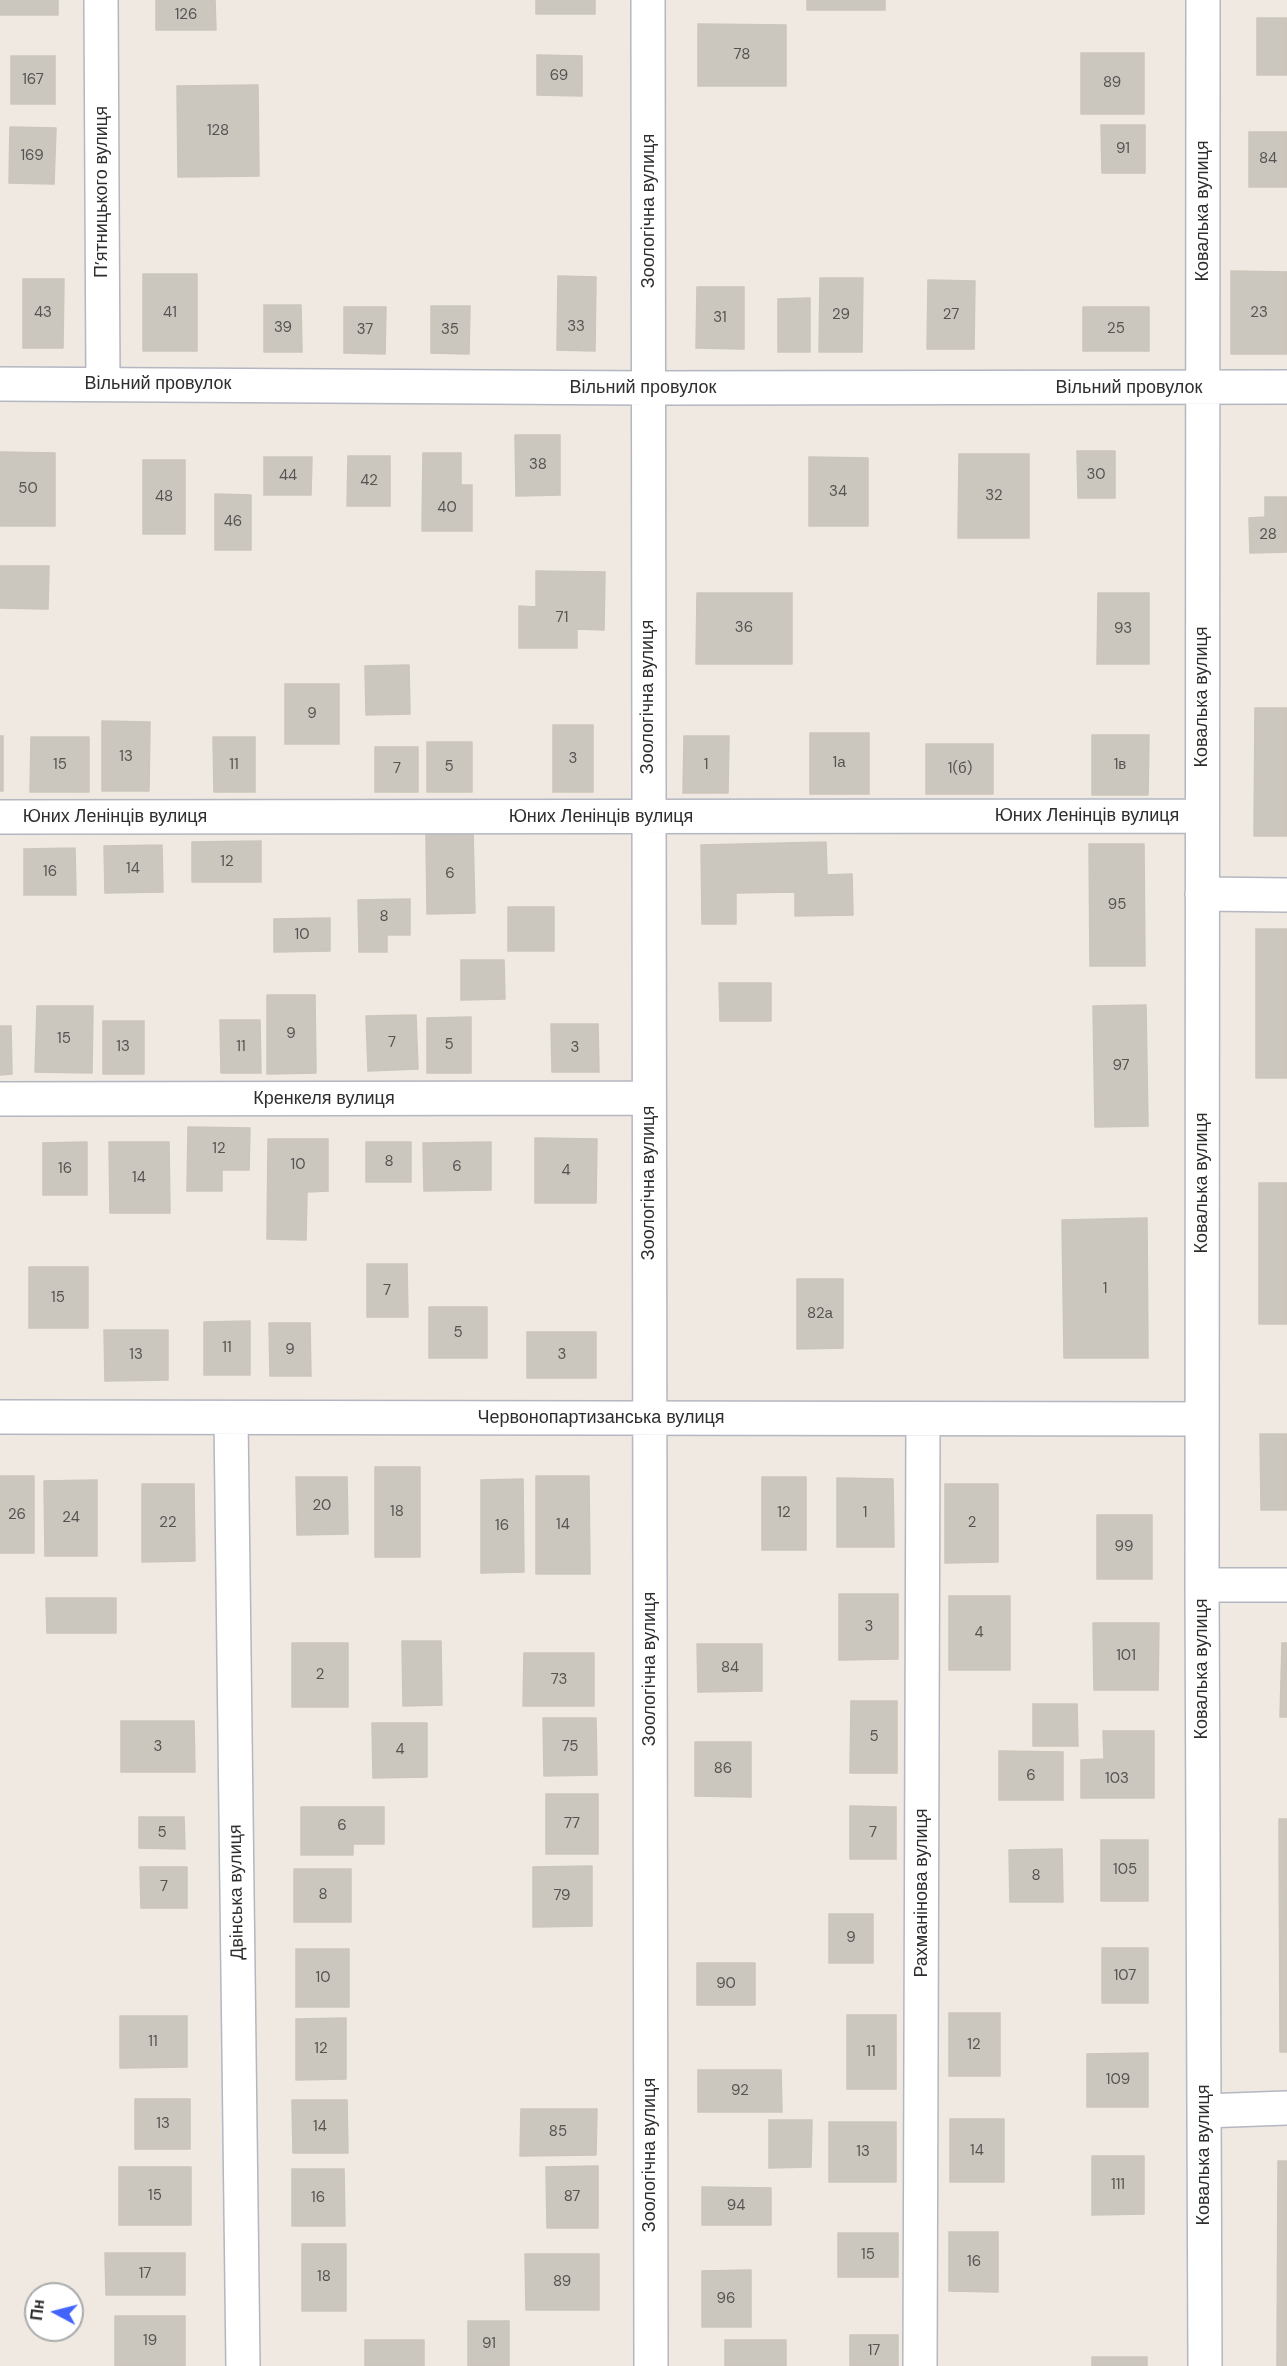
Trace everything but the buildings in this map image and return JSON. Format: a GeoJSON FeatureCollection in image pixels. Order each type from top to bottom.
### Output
{"type":"FeatureCollection","features":[{"type":"Feature","properties":{"kind":"street","name":"П’ятницького вулиця"},"geometry":{"type":"LineString","coordinates":[[101,0],[102,384]]}},
{"type":"Feature","properties":{"kind":"street","name":"Зоологічна вулиця"},"geometry":{"type":"LineString","coordinates":[[648,0],[651,2366]]}},
{"type":"Feature","properties":{"kind":"street","name":"Ковалька вулиця"},"geometry":{"type":"LineString","coordinates":[[1203,0],[1202,1585],[1205,2366]]}},
{"type":"Feature","properties":{"kind":"street","name":"Вільний провулок"},"geometry":{"type":"LineString","coordinates":[[0,384],[649,388],[1287,387]]}},
{"type":"Feature","properties":{"kind":"street","name":"Юних Ленінців вулиця"},"geometry":{"type":"LineString","coordinates":[[0,817],[1202,816]]}},
{"type":"Feature","properties":{"kind":"street"},"geometry":{"type":"LineString","coordinates":[[1202,894],[1287,895]]}},
{"type":"Feature","properties":{"kind":"street","name":"Кренкеля вулиця"},"geometry":{"type":"LineString","coordinates":[[0,1099],[648,1098]]}},
{"type":"Feature","properties":{"kind":"street","name":"Червонопартизанська вулиця"},"geometry":{"type":"LineString","coordinates":[[0,1418],[1202,1419]]}},
{"type":"Feature","properties":{"kind":"street","name":"Двінська вулиця"},"geometry":{"type":"LineString","coordinates":[[231,1418],[243,2366]]}},
{"type":"Feature","properties":{"kind":"street","name":"Рахманінова вулиця"},"geometry":{"type":"LineString","coordinates":[[921,2366],[924,1419]]}},
{"type":"Feature","properties":{"kind":"street"},"geometry":{"type":"LineString","coordinates":[[1202,1585],[1287,1585]]}},
{"type":"Feature","properties":{"kind":"street"},"geometry":{"type":"LineString","coordinates":[[1204,2111],[1287,2108]]}}]}
